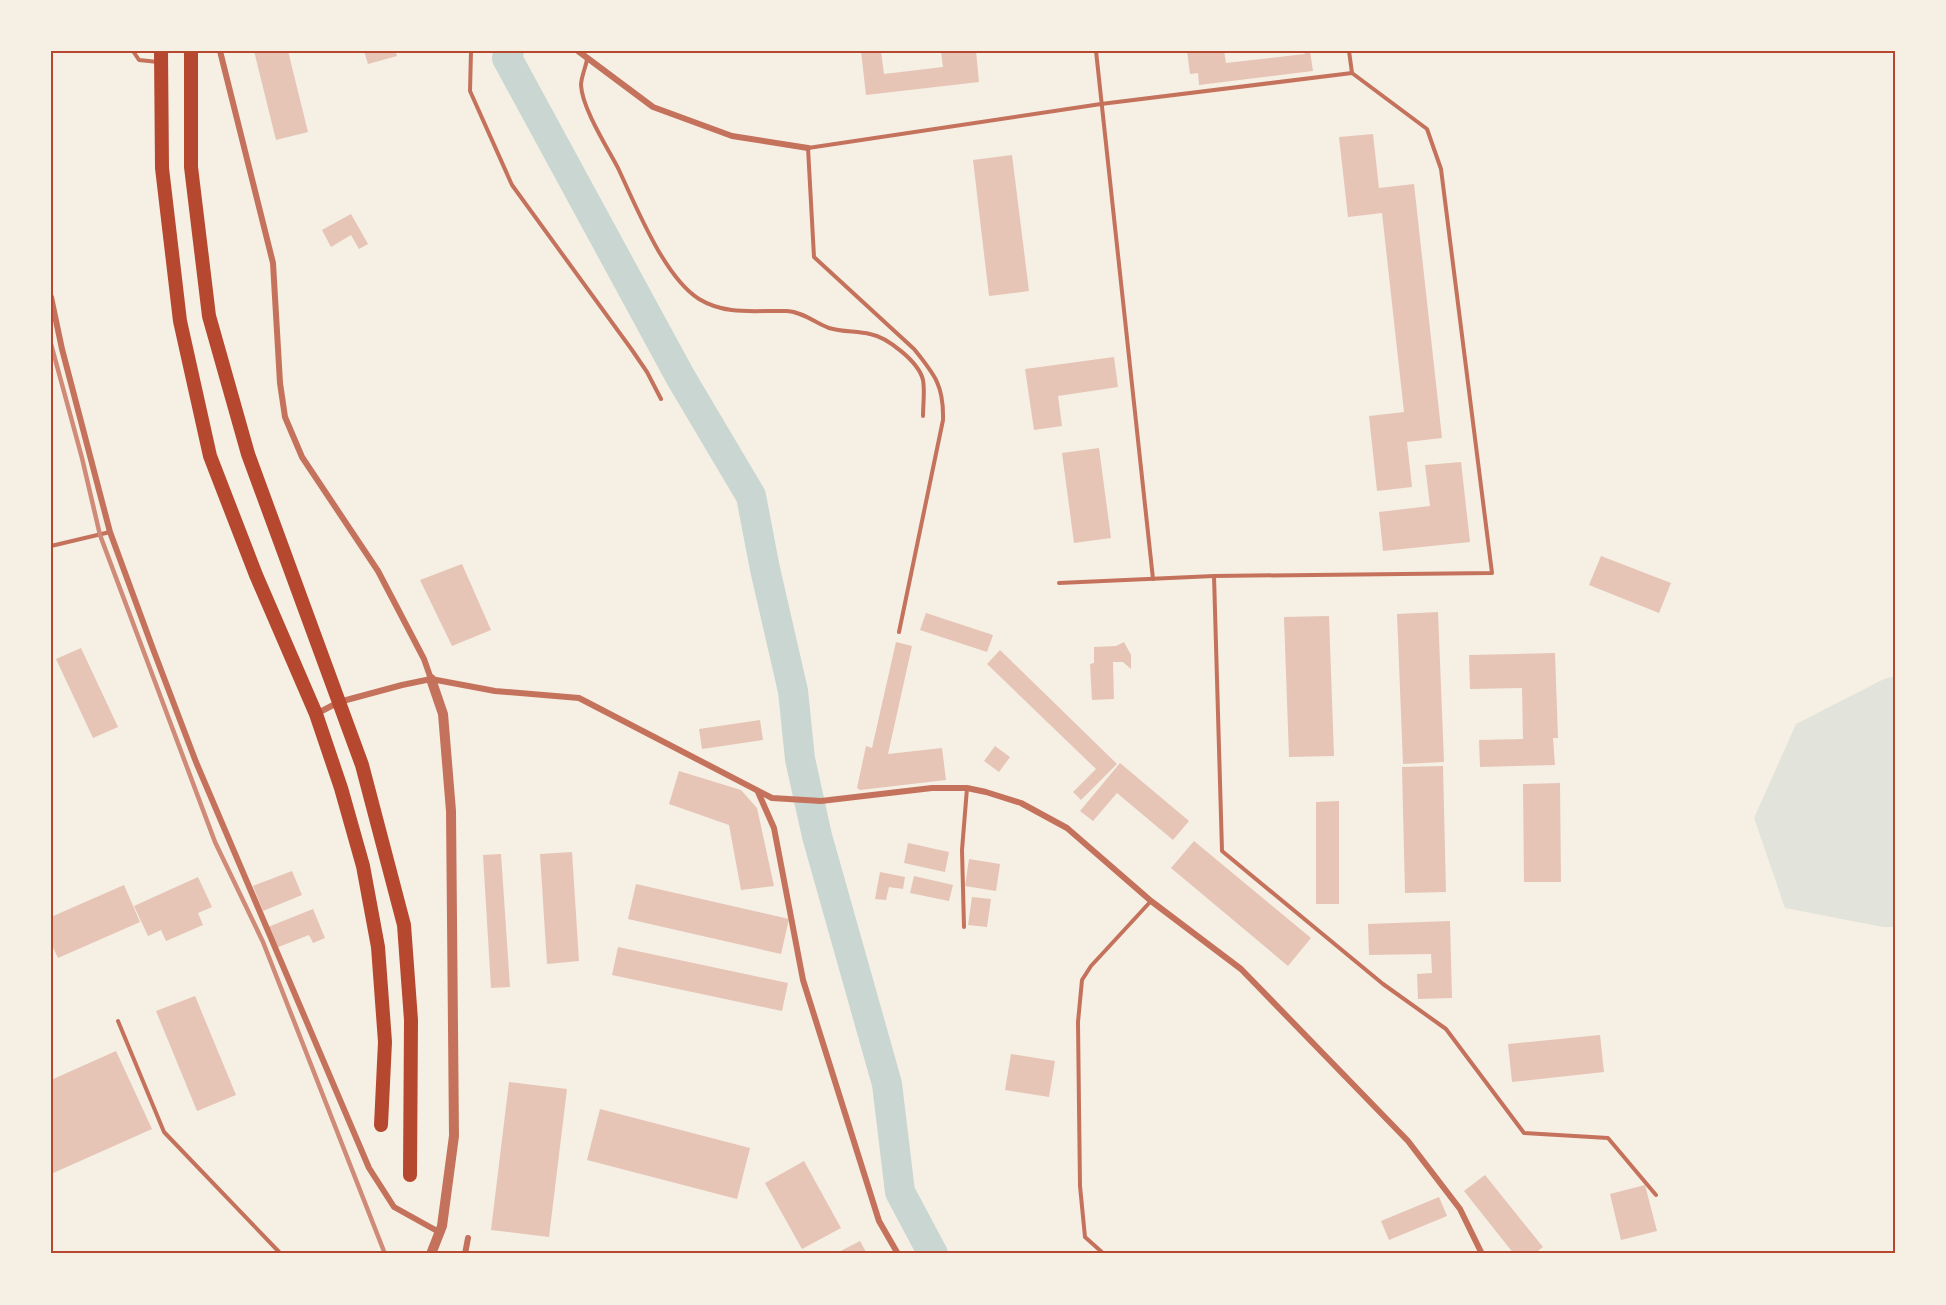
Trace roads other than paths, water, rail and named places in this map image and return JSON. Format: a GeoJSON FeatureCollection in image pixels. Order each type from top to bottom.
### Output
{"type":"FeatureCollection","features":[{"type":"Feature","properties":{"kind":"highway"},"geometry":{"type":"LineString","coordinates":[[191,51],[191,167],[209,316],[248,454],[362,765],[404,925],[411,1020],[410,1175]]}},
{"type":"Feature","properties":{"kind":"highway"},"geometry":{"type":"LineString","coordinates":[[161,57],[162,168],[180,321],[210,456],[256,574],[316,714],[341,788],[363,866],[378,947],[385,1042],[381,1125]]}},
{"type":"Feature","properties":{"kind":"street"},"geometry":{"type":"LineString","coordinates":[[220,51],[273,263],[280,383],[285,417],[302,457],[378,571],[423,659],[443,714],[451,811],[454,1136],[442,1226],[431,1254]]}},
{"type":"Feature","properties":{"kind":"street"},"geometry":{"type":"LineString","coordinates":[[578,51],[589,54],[653,107],[732,136],[808,148]]}},
{"type":"Feature","properties":{"kind":"street"},"geometry":{"type":"LineString","coordinates":[[51,297],[62,349],[110,532],[196,762],[369,1168],[394,1207],[440,1233]]}},
{"type":"Feature","properties":{"kind":"street"},"geometry":{"type":"LineString","coordinates":[[316,714],[339,702],[402,684],[431,679],[495,691],[579,698],[772,798],[820,801],[932,788],[967,788],[1021,803],[1067,828],[1151,901],[1241,969],[1407,1142],[1460,1209],[1482,1254]]}},
{"type":"Feature","properties":{"kind":"street"},"geometry":{"type":"LineString","coordinates":[[758,792],[774,828],[803,980],[879,1221],[898,1254]]}},
{"type":"Feature","properties":{"kind":"street"},"geometry":{"type":"LineString","coordinates":[[465,1254],[468,1238]]}},
{"type":"Feature","properties":{"kind":"lane"},"geometry":{"type":"LineString","coordinates":[[133,51],[139,60],[161,57]]}},
{"type":"Feature","properties":{"kind":"lane"},"geometry":{"type":"LineString","coordinates":[[471,51],[470,91],[512,185],[632,350],[662,399]]}},
{"type":"Feature","properties":{"kind":"lane"},"geometry":{"type":"LineString","coordinates":[[1096,51],[1153,579]]}},
{"type":"Feature","properties":{"kind":"lane"},"geometry":{"type":"LineString","coordinates":[[1349,51],[1352,73]]}},
{"type":"Feature","properties":{"kind":"lane"},"geometry":{"type":"LineString","coordinates":[[589,54],[581,85],[588,109],[650,234],[677,279],[688,292],[720,308],[743,312],[795,312],[829,328],[872,334],[883,339],[903,353],[923,379],[923,416]]}},
{"type":"Feature","properties":{"kind":"lane"},"geometry":{"type":"LineString","coordinates":[[899,632],[943,420],[944,400],[939,386],[914,349],[814,257],[808,148],[1101,104],[1352,73],[1427,129],[1441,169],[1492,573],[1214,576],[1059,583]]}},
{"type":"Feature","properties":{"kind":"lane"},"geometry":{"type":"LineString","coordinates":[[51,546],[110,532]]}},
{"type":"Feature","properties":{"kind":"lane"},"geometry":{"type":"LineString","coordinates":[[1214,576],[1222,851],[1383,984],[1446,1029],[1524,1133],[1608,1138],[1656,1195]]}},
{"type":"Feature","properties":{"kind":"lane"},"geometry":{"type":"LineString","coordinates":[[964,927],[962,850],[967,788]]}},
{"type":"Feature","properties":{"kind":"lane"},"geometry":{"type":"LineString","coordinates":[[1104,1254],[1085,1237],[1080,1186],[1078,1022],[1080,992],[1082,980],[1091,966],[1151,901]]}},
{"type":"Feature","properties":{"kind":"lane"},"geometry":{"type":"LineString","coordinates":[[118,1021],[164,1132],[281,1254]]}},
{"type":"Feature","properties":{"kind":"waterway"},"geometry":{"type":"LineString","coordinates":[[509,51],[507,58],[681,378],[751,496],[793,691],[800,759],[817,836],[887,1084],[900,1192],[933,1254]]}},
{"type":"Feature","properties":{"kind":"railway"},"geometry":{"type":"LineString","coordinates":[[51,344],[100,535],[215,842],[263,942],[385,1254]]}}]}
